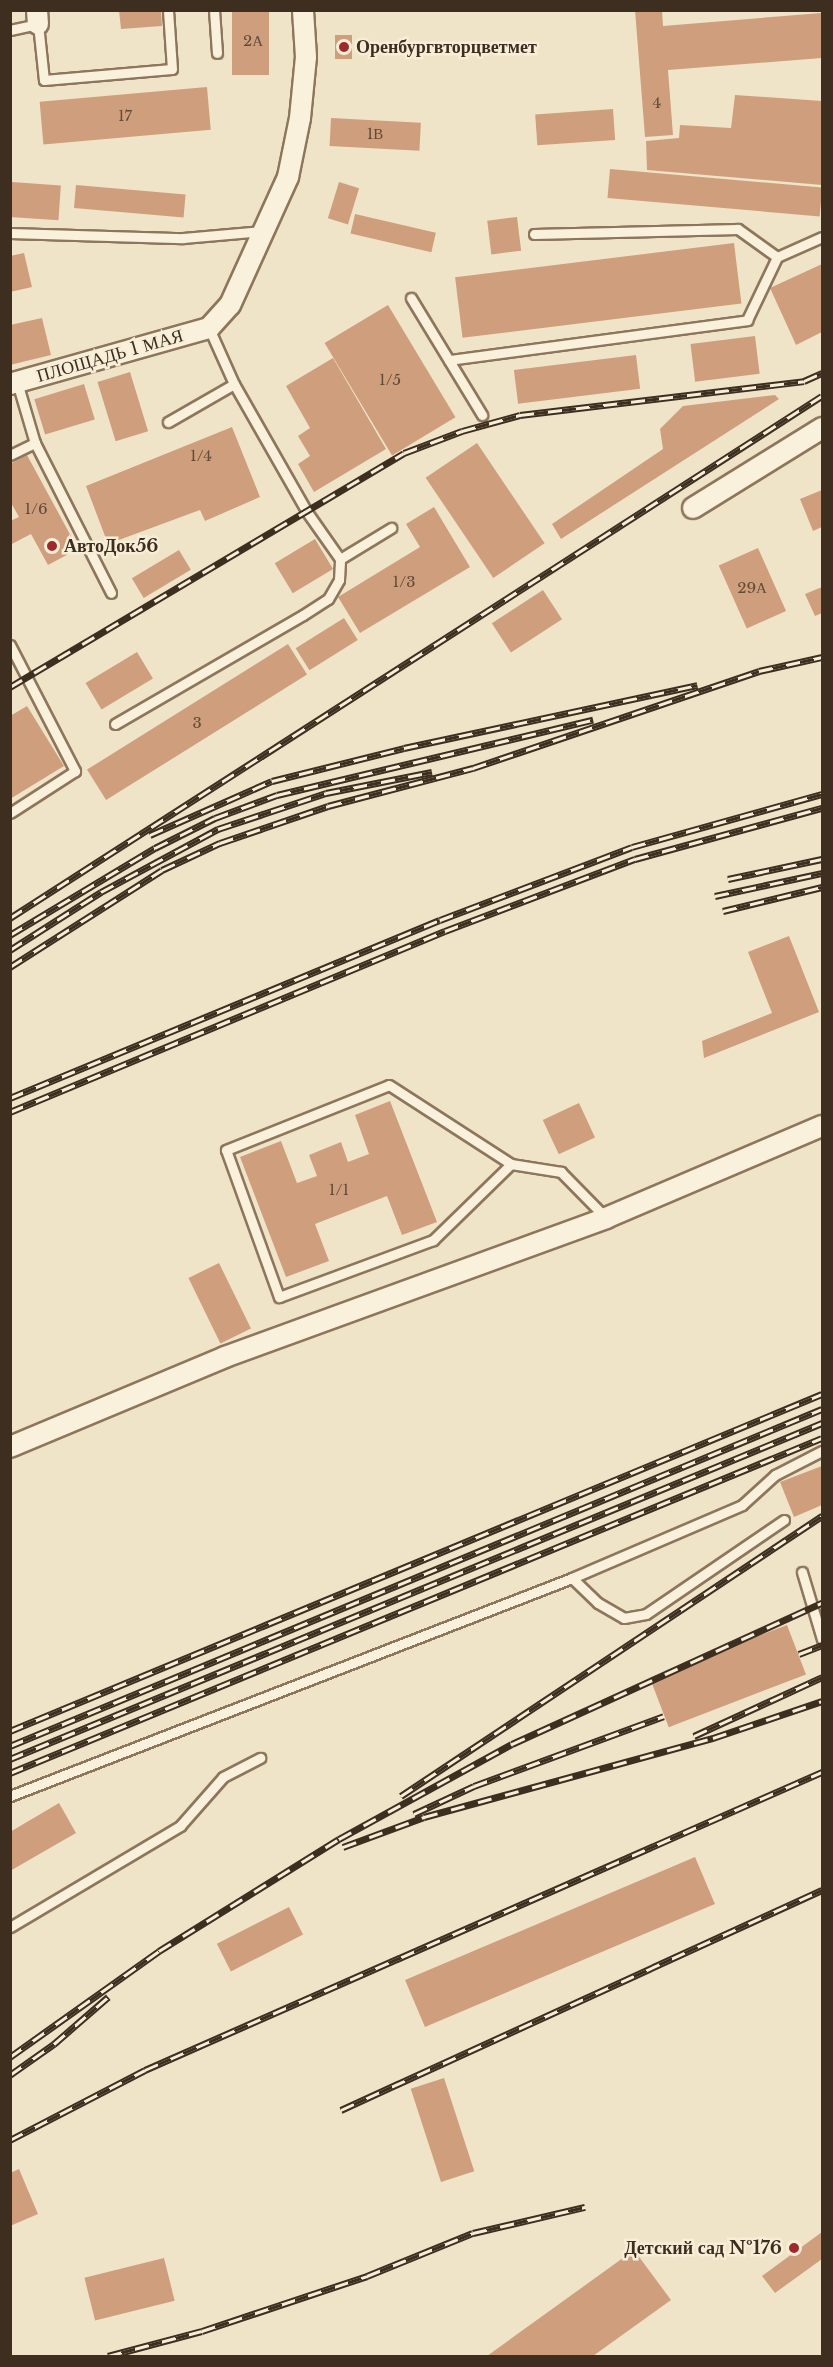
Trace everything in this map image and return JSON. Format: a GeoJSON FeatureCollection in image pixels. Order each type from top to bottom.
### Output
{"type":"FeatureCollection","features":[{"type":"Feature","properties":{"kind":"street"},"geometry":{"type":"LineString","coordinates":[[209,328],[230,305],[288,177],[300,118],[306,57],[303,10]]}},
{"type":"Feature","properties":{"kind":"street","name":"ПЛОЩАДЬ 1 МАЯ"},"geometry":{"type":"LineString","coordinates":[[14,383],[209,328]]}},
{"type":"Feature","properties":{"kind":"street"},"geometry":{"type":"LineString","coordinates":[[693,508],[822,428]]}},
{"type":"Feature","properties":{"kind":"street"},"geometry":{"type":"LineString","coordinates":[[10,1447],[225,1357],[606,1218],[822,1126]]}},
{"type":"Feature","properties":{"kind":"lane"},"geometry":{"type":"LineString","coordinates":[[10,30],[37,17],[44,80],[172,69],[168,10]]}},
{"type":"Feature","properties":{"kind":"lane"},"geometry":{"type":"LineString","coordinates":[[214,10],[217,53]]}},
{"type":"Feature","properties":{"kind":"lane"},"geometry":{"type":"LineString","coordinates":[[534,234],[738,229],[777,257]]}},
{"type":"Feature","properties":{"kind":"lane"},"geometry":{"type":"LineString","coordinates":[[10,233],[183,238],[265,231]]}},
{"type":"Feature","properties":{"kind":"lane"},"geometry":{"type":"LineString","coordinates":[[449,360],[747,320],[777,257],[822,237]]}},
{"type":"Feature","properties":{"kind":"lane"},"geometry":{"type":"LineString","coordinates":[[411,298],[482,415]]}},
{"type":"Feature","properties":{"kind":"lane"},"geometry":{"type":"LineString","coordinates":[[115,723],[328,599],[339,580],[339,559],[307,512],[234,384],[209,328]]}},
{"type":"Feature","properties":{"kind":"lane"},"geometry":{"type":"LineString","coordinates":[[14,383],[35,443],[111,593]]}},
{"type":"Feature","properties":{"kind":"lane"},"geometry":{"type":"LineString","coordinates":[[168,422],[234,384]]}},
{"type":"Feature","properties":{"kind":"lane"},"geometry":{"type":"LineString","coordinates":[[10,454],[35,443]]}},
{"type":"Feature","properties":{"kind":"lane"},"geometry":{"type":"LineString","coordinates":[[339,559],[391,528]]}},
{"type":"Feature","properties":{"kind":"lane"},"geometry":{"type":"LineString","coordinates":[[10,645],[75,771],[10,813]]}},
{"type":"Feature","properties":{"kind":"lane"},"geometry":{"type":"LineString","coordinates":[[511,1164],[433,1240],[279,1297],[226,1150],[389,1085],[511,1164],[561,1172],[606,1218]]}},
{"type":"Feature","properties":{"kind":"lane"},"geometry":{"type":"LineString","coordinates":[[10,1796],[572,1578],[742,1505],[775,1475],[822,1450]]}},
{"type":"Feature","properties":{"kind":"lane"},"geometry":{"type":"LineString","coordinates":[[572,1578],[598,1603],[624,1617],[646,1614],[784,1521]]}},
{"type":"Feature","properties":{"kind":"lane"},"geometry":{"type":"LineString","coordinates":[[802,1572],[822,1639]]}},
{"type":"Feature","properties":{"kind":"lane"},"geometry":{"type":"LineString","coordinates":[[10,1927],[180,1826],[223,1777],[260,1758]]}},
{"type":"Feature","properties":{"kind":"building"},"geometry":{"type":"Polygon","coordinates":[[[119,10],[161,10],[162,26],[121,29],[119,10]]]}},
{"type":"Feature","properties":{"kind":"building"},"geometry":{"type":"Polygon","coordinates":[[[232,10],[269,10],[269,75],[232,75],[232,10]]]}},
{"type":"Feature","properties":{"kind":"building"},"geometry":{"type":"Polygon","coordinates":[[[635,10],[662,10],[663,26],[821,13],[822,58],[668,70],[673,135],[645,137],[635,10]]]}},
{"type":"Feature","properties":{"kind":"building","name":"Оренбургвторцветмет"},"geometry":{"type":"Polygon","coordinates":[[[335,35],[352,35],[352,59],[335,59],[335,35]]]}},
{"type":"Feature","properties":{"kind":"building"},"geometry":{"type":"Polygon","coordinates":[[[207,87],[211,130],[43,144],[40,102],[207,87]]]}},
{"type":"Feature","properties":{"kind":"building"},"geometry":{"type":"Polygon","coordinates":[[[735,95],[822,101],[822,185],[647,170],[646,141],[679,138],[680,125],[731,128],[735,95]]]}},
{"type":"Feature","properties":{"kind":"building"},"geometry":{"type":"Polygon","coordinates":[[[613,109],[615,140],[537,145],[535,114],[613,109]]]}},
{"type":"Feature","properties":{"kind":"building"},"geometry":{"type":"Polygon","coordinates":[[[331,118],[421,123],[419,151],[330,146],[331,118]]]}},
{"type":"Feature","properties":{"kind":"building"},"geometry":{"type":"Polygon","coordinates":[[[610,169],[822,188],[820,216],[607,198],[610,169]]]}},
{"type":"Feature","properties":{"kind":"building"},"geometry":{"type":"Polygon","coordinates":[[[12,182],[61,185],[58,220],[10,217],[12,182]]]}},
{"type":"Feature","properties":{"kind":"building"},"geometry":{"type":"Polygon","coordinates":[[[339,182],[359,188],[348,224],[328,218],[339,182]]]}},
{"type":"Feature","properties":{"kind":"building"},"geometry":{"type":"Polygon","coordinates":[[[76,185],[186,195],[184,217],[74,208],[76,185]]]}},
{"type":"Feature","properties":{"kind":"building"},"geometry":{"type":"Polygon","coordinates":[[[355,214],[436,233],[431,252],[351,233],[355,214]]]}},
{"type":"Feature","properties":{"kind":"building"},"geometry":{"type":"Polygon","coordinates":[[[517,217],[521,251],[491,254],[487,221],[517,217]]]}},
{"type":"Feature","properties":{"kind":"building"},"geometry":{"type":"Polygon","coordinates":[[[734,243],[741,304],[463,338],[455,277],[734,243]]]}},
{"type":"Feature","properties":{"kind":"building"},"geometry":{"type":"Polygon","coordinates":[[[24,253],[32,287],[10,292],[10,256],[24,253]]]}},
{"type":"Feature","properties":{"kind":"building"},"geometry":{"type":"Polygon","coordinates":[[[822,264],[822,332],[796,345],[770,288],[822,264]]]}},
{"type":"Feature","properties":{"kind":"building"},"geometry":{"type":"Polygon","coordinates":[[[388,305],[455,417],[392,455],[325,343],[388,305]]]}},
{"type":"Feature","properties":{"kind":"building"},"geometry":{"type":"Polygon","coordinates":[[[42,318],[51,355],[10,365],[10,325],[42,318]]]}},
{"type":"Feature","properties":{"kind":"building"},"geometry":{"type":"Polygon","coordinates":[[[755,336],[760,374],[695,382],[690,344],[755,336]]]}},
{"type":"Feature","properties":{"kind":"building"},"geometry":{"type":"Polygon","coordinates":[[[636,355],[640,389],[518,404],[514,370],[636,355]]]}},
{"type":"Feature","properties":{"kind":"building"},"geometry":{"type":"Polygon","coordinates":[[[333,358],[386,449],[314,492],[298,464],[310,456],[298,436],[310,428],[286,386],[333,358]]]}},
{"type":"Feature","properties":{"kind":"building"},"geometry":{"type":"Polygon","coordinates":[[[130,372],[148,431],[116,441],[97,382],[130,372]]]}},
{"type":"Feature","properties":{"kind":"building"},"geometry":{"type":"Polygon","coordinates":[[[84,384],[95,419],[45,435],[34,399],[84,384]]]}},
{"type":"Feature","properties":{"kind":"building"},"geometry":{"type":"Polygon","coordinates":[[[775,395],[779,399],[561,539],[552,524],[663,449],[660,429],[683,406],[775,395]]]}},
{"type":"Feature","properties":{"kind":"building"},"geometry":{"type":"Polygon","coordinates":[[[232,427],[260,497],[205,521],[200,510],[108,544],[86,486],[232,427]]]}},
{"type":"Feature","properties":{"kind":"building"},"geometry":{"type":"Polygon","coordinates":[[[477,443],[545,543],[493,578],[426,478],[477,443]]]}},
{"type":"Feature","properties":{"kind":"building"},"geometry":{"type":"Polygon","coordinates":[[[27,455],[78,549],[48,565],[31,534],[10,545],[10,521],[19,517],[10,501],[10,464],[27,455]]]}},
{"type":"Feature","properties":{"kind":"building"},"geometry":{"type":"Polygon","coordinates":[[[822,490],[822,527],[813,531],[800,499],[822,490]]]}},
{"type":"Feature","properties":{"kind":"building"},"geometry":{"type":"Polygon","coordinates":[[[434,507],[470,567],[360,633],[338,597],[420,547],[406,524],[434,507]]]}},
{"type":"Feature","properties":{"kind":"building"},"geometry":{"type":"Polygon","coordinates":[[[315,539],[333,569],[293,593],[275,563],[315,539]]]}},
{"type":"Feature","properties":{"kind":"building"},"geometry":{"type":"Polygon","coordinates":[[[758,548],[786,611],[747,629],[719,565],[758,548]]]}},
{"type":"Feature","properties":{"kind":"building"},"geometry":{"type":"Polygon","coordinates":[[[179,550],[191,570],[144,598],[132,578],[179,550]]]}},
{"type":"Feature","properties":{"kind":"building"},"geometry":{"type":"Polygon","coordinates":[[[822,587],[822,613],[815,616],[805,594],[822,587]]]}},
{"type":"Feature","properties":{"kind":"building"},"geometry":{"type":"Polygon","coordinates":[[[543,590],[562,619],[511,653],[492,623],[543,590]]]}},
{"type":"Feature","properties":{"kind":"building"},"geometry":{"type":"Polygon","coordinates":[[[344,618],[358,640],[309,670],[296,648],[344,618]]]}},
{"type":"Feature","properties":{"kind":"building"},"geometry":{"type":"Polygon","coordinates":[[[288,644],[307,675],[106,800],[87,770],[288,644]]]}},
{"type":"Feature","properties":{"kind":"building"},"geometry":{"type":"Polygon","coordinates":[[[137,652],[153,679],[102,709],[86,683],[137,652]]]}},
{"type":"Feature","properties":{"kind":"building"},"geometry":{"type":"Polygon","coordinates":[[[27,706],[64,766],[10,799],[10,716],[27,706]]]}},
{"type":"Feature","properties":{"kind":"building"},"geometry":{"type":"Polygon","coordinates":[[[789,936],[819,1012],[704,1058],[702,1041],[772,1013],[748,952],[789,936]]]}},
{"type":"Feature","properties":{"kind":"building"},"geometry":{"type":"Polygon","coordinates":[[[390,1101],[437,1222],[402,1235],[387,1196],[315,1224],[329,1261],[286,1277],[240,1157],[281,1141],[297,1183],[317,1176],[309,1155],[341,1142],[348,1162],[369,1154],[355,1115],[390,1101]]]}},
{"type":"Feature","properties":{"kind":"building"},"geometry":{"type":"Polygon","coordinates":[[[579,1103],[595,1137],[559,1154],[543,1120],[579,1103]]]}},
{"type":"Feature","properties":{"kind":"building"},"geometry":{"type":"Polygon","coordinates":[[[219,1263],[251,1329],[220,1344],[188,1278],[219,1263]]]}},
{"type":"Feature","properties":{"kind":"building"},"geometry":{"type":"Polygon","coordinates":[[[822,1466],[822,1505],[794,1517],[780,1482],[822,1466]]]}},
{"type":"Feature","properties":{"kind":"building"},"geometry":{"type":"Polygon","coordinates":[[[787,1625],[806,1674],[669,1727],[650,1678],[787,1625]]]}},
{"type":"Feature","properties":{"kind":"building"},"geometry":{"type":"Polygon","coordinates":[[[59,1803],[76,1833],[10,1871],[10,1832],[59,1803]]]}},
{"type":"Feature","properties":{"kind":"building"},"geometry":{"type":"Polygon","coordinates":[[[695,1857],[715,1904],[425,2027],[405,1980],[695,1857]]]}},
{"type":"Feature","properties":{"kind":"building"},"geometry":{"type":"Polygon","coordinates":[[[289,1907],[303,1935],[231,1971],[217,1944],[289,1907]]]}},
{"type":"Feature","properties":{"kind":"building"},"geometry":{"type":"Polygon","coordinates":[[[444,2078],[474,2171],[441,2182],[411,2089],[444,2078]]]}},
{"type":"Feature","properties":{"kind":"building"},"geometry":{"type":"Polygon","coordinates":[[[19,2169],[38,2214],[10,2226],[10,2173],[19,2169]]]}},
{"type":"Feature","properties":{"kind":"building"},"geometry":{"type":"Polygon","coordinates":[[[822,2232],[822,2259],[775,2293],[762,2276],[822,2232]]]}},
{"type":"Feature","properties":{"kind":"building"},"geometry":{"type":"Polygon","coordinates":[[[634,2250],[671,2300],[593,2356],[487,2356],[634,2250]]]}},
{"type":"Feature","properties":{"kind":"building"},"geometry":{"type":"Polygon","coordinates":[[[164,2258],[175,2301],[95,2321],[84,2278],[164,2258]]]}},
{"type":"Feature","properties":{"kind":"railway"},"geometry":{"type":"LineString","coordinates":[[10,687],[404,453],[462,431],[520,415],[804,381],[822,373]]}},
{"type":"Feature","properties":{"kind":"railway"},"geometry":{"type":"LineString","coordinates":[[10,918],[822,396]]}},
{"type":"Feature","properties":{"kind":"railway"},"geometry":{"type":"LineString","coordinates":[[10,967],[162,870],[220,843],[328,806],[473,768],[759,671],[822,657]]}},
{"type":"Feature","properties":{"kind":"railway"},"geometry":{"type":"LineString","coordinates":[[150,835],[272,781],[404,748],[697,685]]}},
{"type":"Feature","properties":{"kind":"railway"},"geometry":{"type":"LineString","coordinates":[[10,935],[155,848],[215,818],[277,795],[593,720]]}},
{"type":"Feature","properties":{"kind":"railway"},"geometry":{"type":"LineString","coordinates":[[10,950],[101,892],[218,829],[326,793],[432,772]]}},
{"type":"Feature","properties":{"kind":"railway"},"geometry":{"type":"LineString","coordinates":[[10,1098],[440,920],[632,847],[822,794]]}},
{"type":"Feature","properties":{"kind":"railway"},"geometry":{"type":"LineString","coordinates":[[10,1112],[445,931],[635,859],[822,808]]}},
{"type":"Feature","properties":{"kind":"railway"},"geometry":{"type":"LineString","coordinates":[[728,879],[822,859]]}},
{"type":"Feature","properties":{"kind":"railway"},"geometry":{"type":"LineString","coordinates":[[715,896],[822,873]]}},
{"type":"Feature","properties":{"kind":"railway"},"geometry":{"type":"LineString","coordinates":[[723,911],[822,887]]}},
{"type":"Feature","properties":{"kind":"railway"},"geometry":{"type":"LineString","coordinates":[[10,1731],[822,1394]]}},
{"type":"Feature","properties":{"kind":"railway"},"geometry":{"type":"LineString","coordinates":[[10,1746],[822,1409]]}},
{"type":"Feature","properties":{"kind":"railway"},"geometry":{"type":"LineString","coordinates":[[10,1759],[822,1423]]}},
{"type":"Feature","properties":{"kind":"railway"},"geometry":{"type":"LineString","coordinates":[[10,1773],[822,1438]]}},
{"type":"Feature","properties":{"kind":"railway"},"geometry":{"type":"LineString","coordinates":[[401,1796],[822,1516]]}},
{"type":"Feature","properties":{"kind":"railway"},"geometry":{"type":"LineString","coordinates":[[10,2057],[159,1951],[339,1839],[512,1744],[822,1603]]}},
{"type":"Feature","properties":{"kind":"railway"},"geometry":{"type":"LineString","coordinates":[[799,1654],[822,1645]]}},
{"type":"Feature","properties":{"kind":"railway"},"geometry":{"type":"LineString","coordinates":[[694,1736],[822,1677]]}},
{"type":"Feature","properties":{"kind":"railway"},"geometry":{"type":"LineString","coordinates":[[343,1847],[424,1817],[713,1738],[822,1701]]}},
{"type":"Feature","properties":{"kind":"railway"},"geometry":{"type":"LineString","coordinates":[[414,1814],[474,1786],[664,1716]]}},
{"type":"Feature","properties":{"kind":"railway"},"geometry":{"type":"LineString","coordinates":[[10,2140],[145,2070],[822,1772]]}},
{"type":"Feature","properties":{"kind":"railway"},"geometry":{"type":"LineString","coordinates":[[341,2110],[822,1890]]}},
{"type":"Feature","properties":{"kind":"railway"},"geometry":{"type":"LineString","coordinates":[[10,2075],[54,2044],[108,1997]]}},
{"type":"Feature","properties":{"kind":"railway"},"geometry":{"type":"LineString","coordinates":[[108,2356],[202,2331],[367,2276],[473,2233],[585,2207]]}},
{"type":"Feature","properties":{"kind":"place","name":"Оренбургвторцветмет"},"geometry":{"type":"Point","coordinates":[344,47]}},
{"type":"Feature","properties":{"kind":"place","name":"АвтоДок56"},"geometry":{"type":"Point","coordinates":[52,546]}},
{"type":"Feature","properties":{"kind":"place","name":"Детский сад №176"},"geometry":{"type":"Point","coordinates":[794,2248]}}]}
